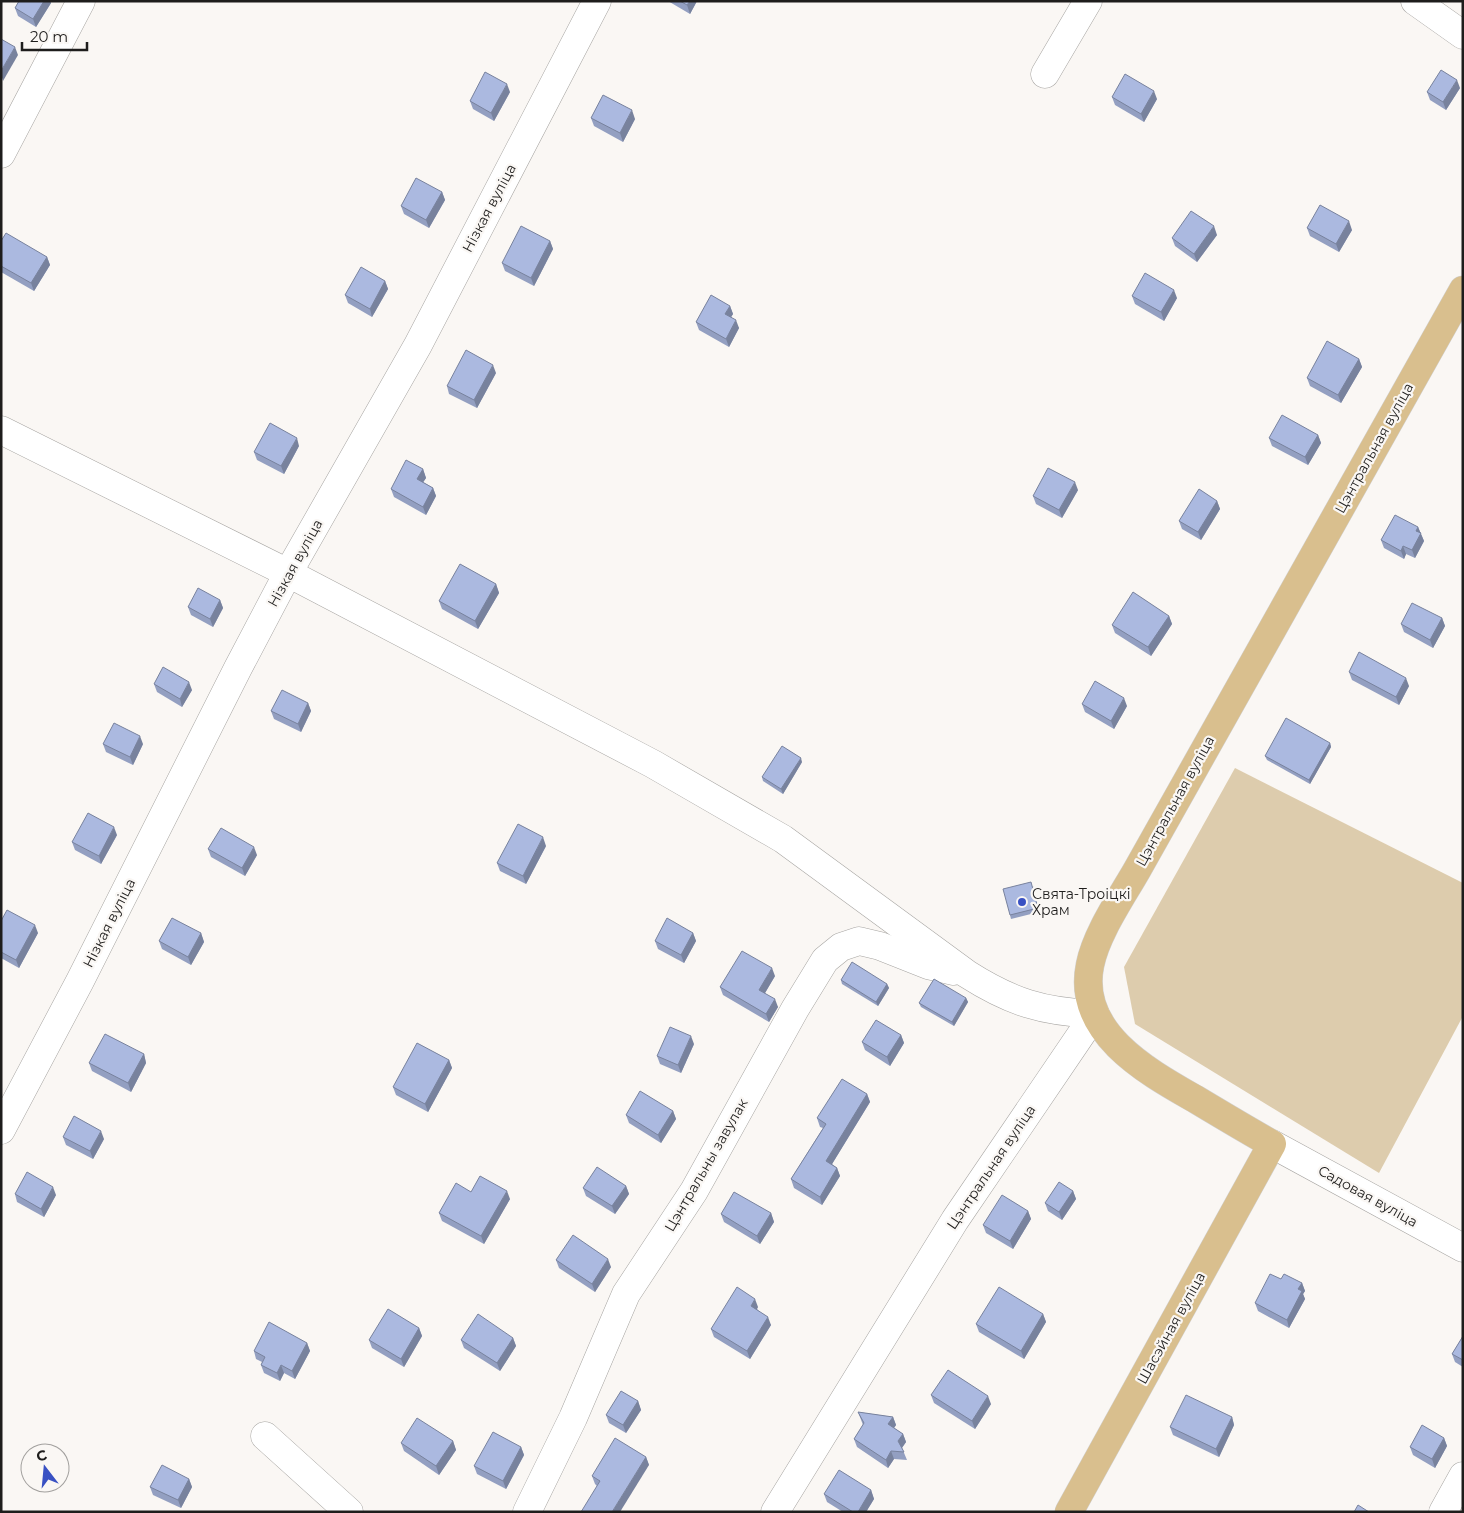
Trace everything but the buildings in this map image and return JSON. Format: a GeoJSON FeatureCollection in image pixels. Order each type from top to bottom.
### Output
{"type":"FeatureCollection","features":[{"type":"Feature","properties":{"kind":"main road","name":"Цэнтральная вуліца"},"geometry":{"type":"LineString","coordinates":[[1094,1014],[1089,994],[1088,976],[1096,945],[1463,290]]}},
{"type":"Feature","properties":{"kind":"main road"},"geometry":{"type":"LineString","coordinates":[[1094,1014],[1110,1038],[1141,1065],[1169,1084],[1272,1144]]}},
{"type":"Feature","properties":{"kind":"main road","name":"Шасэйная вуліца"},"geometry":{"type":"LineString","coordinates":[[1069,1512],[1272,1144]]}},
{"type":"Feature","properties":{"kind":"street"},"geometry":{"type":"LineString","coordinates":[[1,154],[81,1]]}},
{"type":"Feature","properties":{"kind":"street","name":"Нізкая вуліца"},"geometry":{"type":"LineString","coordinates":[[1,1130],[288,573],[418,345],[597,1]]}},
{"type":"Feature","properties":{"kind":"street"},"geometry":{"type":"LineString","coordinates":[[1045,74],[1088,1]]}},
{"type":"Feature","properties":{"kind":"street"},"geometry":{"type":"LineString","coordinates":[[1415,1],[1463,35]]}},
{"type":"Feature","properties":{"kind":"street"},"geometry":{"type":"LineString","coordinates":[[1,430],[288,573],[652,764],[783,839],[967,974],[992,990],[1026,1004],[1061,1012],[1094,1014]]}},
{"type":"Feature","properties":{"kind":"street","name":"Цэнтральны завулак"},"geometry":{"type":"LineString","coordinates":[[527,1512],[574,1418],[626,1294],[694,1191],[799,1001],[825,960],[841,947],[859,941],[880,946],[928,966],[967,974]]}},
{"type":"Feature","properties":{"kind":"street","name":"Цэнтральная вуліца"},"geometry":{"type":"LineString","coordinates":[[776,1512],[955,1220],[1094,1014]]}},
{"type":"Feature","properties":{"kind":"street","name":"Садовая вуліца"},"geometry":{"type":"LineString","coordinates":[[1272,1144],[1463,1248]]}},
{"type":"Feature","properties":{"kind":"street"},"geometry":{"type":"LineString","coordinates":[[265,1436],[342,1512]]}},
{"type":"Feature","properties":{"kind":"street"},"geometry":{"type":"LineString","coordinates":[[1443,1512],[1463,1476]]}},
{"type":"Feature","properties":{"kind":"shaded area"},"geometry":{"type":"Polygon","coordinates":[[[1235,768],[1463,883],[1463,1016],[1379,1173],[1135,1024],[1124,967],[1235,768]]]}},
{"type":"Feature","properties":{"kind":"place","name":"Свята-Троіцкі Храм"},"geometry":{"type":"Point","coordinates":[1022,902]}}]}
